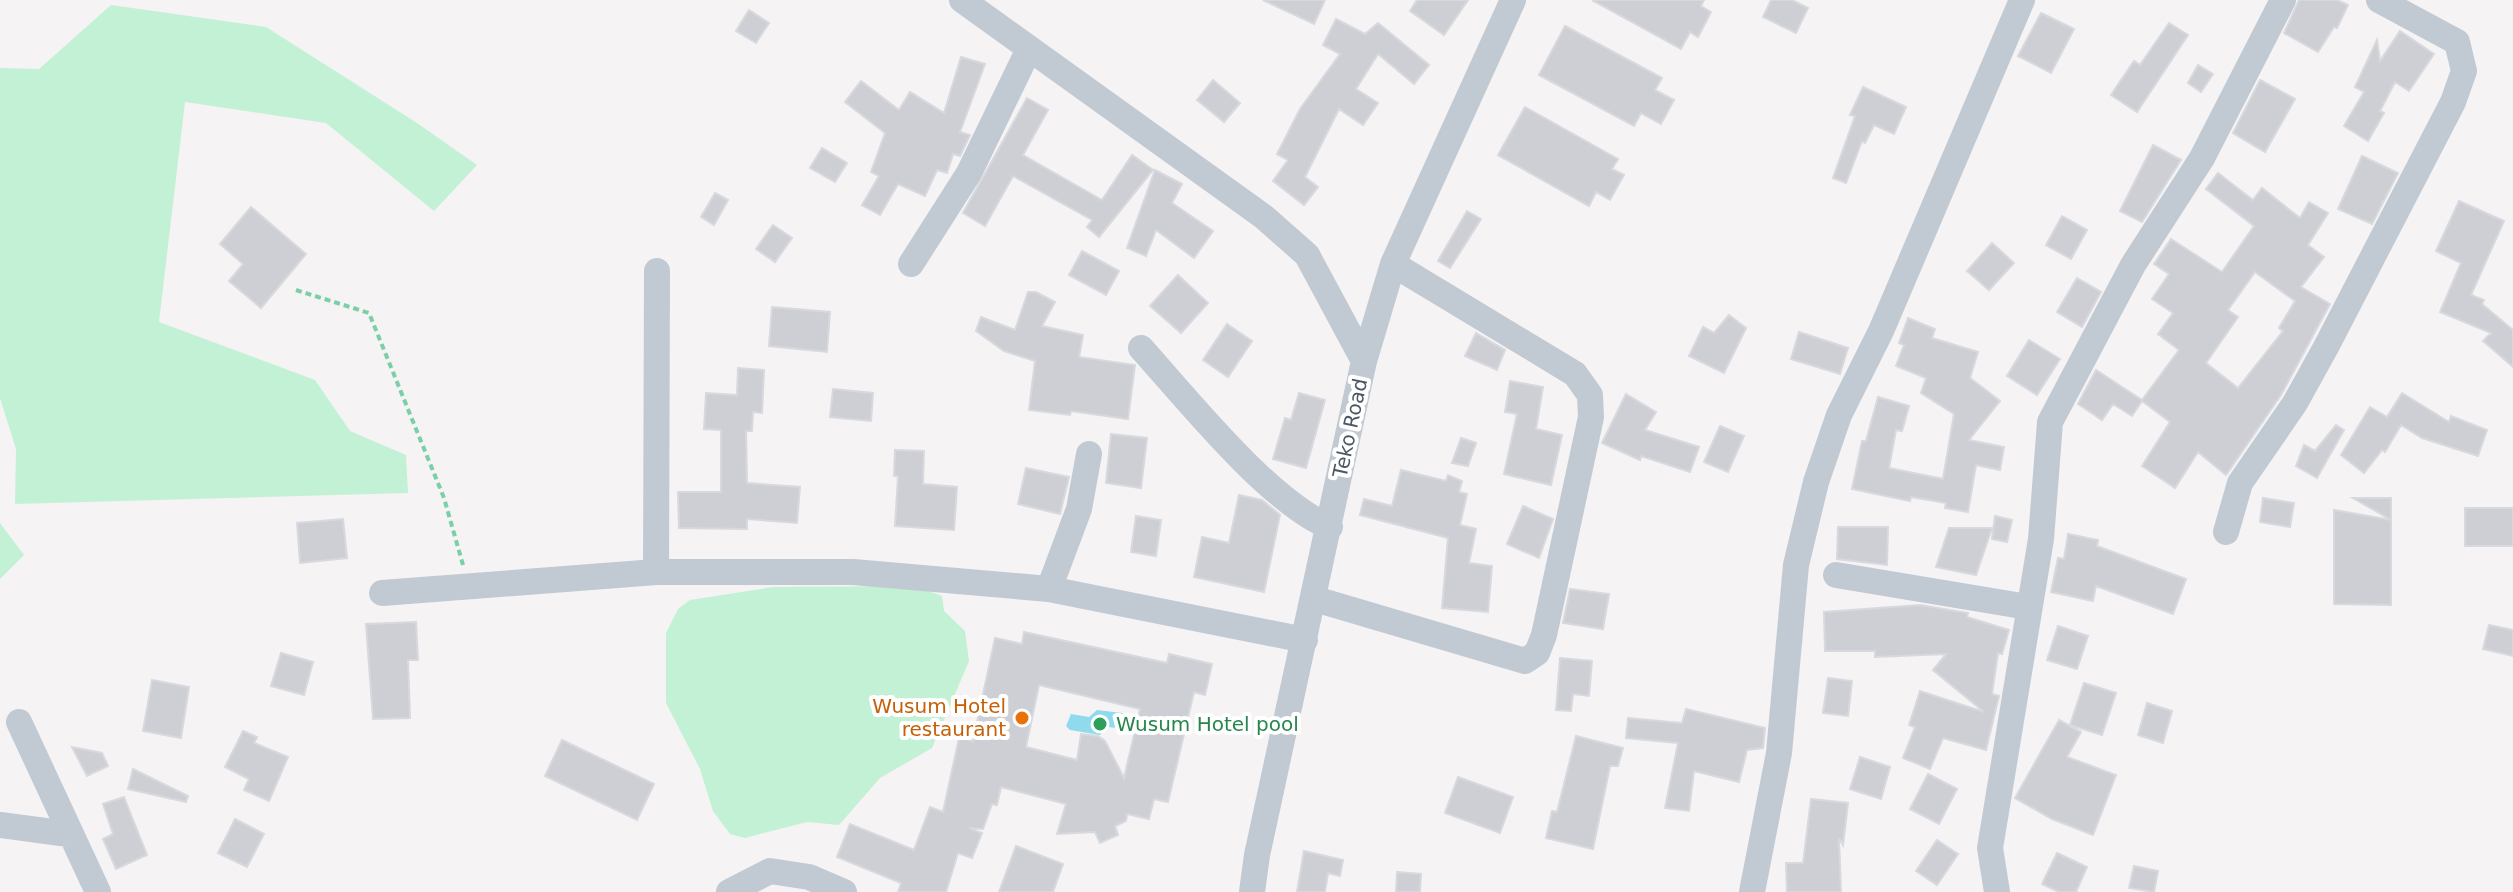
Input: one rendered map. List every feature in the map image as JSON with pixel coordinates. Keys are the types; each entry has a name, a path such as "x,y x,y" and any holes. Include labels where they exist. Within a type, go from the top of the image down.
{"street":[{"name":"Teko Road","path":"962,0 1264,217 1307,255 1364,361 1315,599 1257,855 1252,892"},
{"path":"1364,361 1393,264 1513,0"},
{"path":"1752,892 1779,753 1796,565 1816,482 1839,415 1888,317 2022,0"},
{"path":"1997,892 1990,848 2015,715 2028,607 2041,539 2050,422 2133,265 2202,158 2283,0"},
{"path":"2226,532 2240,483 2295,403 2326,347 2453,102 2464,71 2457,42 2379,0"},
{"path":"911,264 969,173 1029,49"},
{"path":"1315,599 1525,661 1537,653 1544,635 1591,417 1590,395 1575,374 1393,264"},
{"path":"656,572 657,271"},
{"path":"1141,348 1221,437 1305,517 1330,527"},
{"path":"1049,589 1079,509 1089,454"},
{"path":"382,593 656,572 853,572 1049,589 1305,640"},
{"path":"1836,575 2028,607"},
{"path":"19,722 68,834 98,892"},
{"path":"0,825 68,834"},
{"path":"729,892 763,882 809,877 844,892"}],"path":[{"path":"296,290 369,313 444,498 468,585"}],"green space":[{"path":"111,5 266,27 477,165 434,211 326,123 185,102 159,322 315,380 350,431 406,455 408,493 15,504 16,449 0,398 0,68 39,69"},
{"path":"0,523 24,555 0,579"},
{"path":"915,586 942,596 944,611 965,631 969,661 932,748 880,778 839,825 807,822 745,838 730,834 713,811 700,769 666,703 666,633 678,609 690,600 773,587"}],"water":[{"name":"Wusum Hotel pool","path":"1097,710 1130,714 1133,726 1129,729 1107,727 1100,735 1070,730 1066,726 1071,714 1089,717"}],"building":[{"path":"1263,0 1325,0 1314,24"},
{"path":"1417,0 1468,0 1444,35 1410,11"},
{"path":"1592,0 1704,0 1701,6 1711,12 1698,37 1690,32 1681,49"},
{"path":"1771,0 1792,0 1808,8 1796,33 1763,17"},
{"path":"2299,0 2337,0 2348,5 2337,28 2334,27 2318,52 2284,33"},
{"path":"749,10 769,23 756,43 736,31"},
{"path":"2041,13 2074,29 2051,73 2018,56"},
{"path":"1336,19 1365,34 1378,23 1429,65 1414,84 1378,54 1356,89 1378,103 1363,125 1339,109 1305,177 1318,187 1304,205 1273,181 1288,160 1277,154 1300,109 1340,54 1323,45"},
{"path":"2169,23 2188,35 2137,112 2111,95 2134,61 2140,65"},
{"path":"1565,26 1662,78 1655,90 1674,100 1661,124 1641,113 1634,126 1539,75"},
{"path":"2400,31 2434,54 2409,91 2395,82 2380,111 2384,113 2368,141 2344,126 2364,92 2355,87 2377,40 2380,61"},
{"path":"961,57 985,64 960,132 970,135 960,156 953,154 947,173 937,170 925,196 898,184 880,215 862,205 879,176 871,172 885,133 845,102 861,81 899,110 910,92 944,113"},
{"path":"2198,65 2213,74 2201,92 2188,83"},
{"path":"1213,80 1240,103 1224,122 1197,100"},
{"path":"2260,80 2295,99 2265,152 2233,133"},
{"path":"1863,87 1906,107 1894,134 1874,125 1865,143 1862,141 1846,183 1833,178 1855,116 1850,115"},
{"path":"1027,98 1048,110 1023,155 1102,200 1132,155 1153,170 1099,237 1087,227 1092,220 1013,176 985,226 963,213"},
{"path":"1525,107 1618,159 1612,169 1624,175 1610,200 1596,192 1589,206 1498,155"},
{"path":"2153,145 2181,160 2142,222 2120,211"},
{"path":"822,148 847,163 835,182 810,168"},
{"path":"2362,156 2398,173 2372,224 2338,209"},
{"path":"1155,170 1182,184 1172,203 1213,231 1194,258 1156,230 1146,256 1127,248"},
{"path":"2218,173 2253,200 2262,188 2300,218 2309,202 2328,213 2308,245 2324,257 2301,287 2330,304 2281,395 2226,475 2198,452 2175,488 2142,466 2170,422 2142,401 2132,416 2113,404 2102,420 2078,404 2096,370 2142,400 2179,350 2158,334 2173,313 2152,299 2169,274 2154,264 2171,239 2222,272 2254,226 2206,189","holes":["2255,272 2295,301 2279,328 2283,331 2238,388 2206,363 2238,317 2228,310"]},
{"path":"715,193 728,200 714,225 701,217"},
{"path":"2459,201 2504,221 2471,295 2484,300 2482,304 2513,330 2513,367 2483,341 2491,333 2440,312 2461,263 2436,251"},
{"path":"251,207 306,254 261,308 229,281 243,264 220,244"},
{"path":"1467,211 1481,219 1450,268 1438,261"},
{"path":"2062,216 2087,230 2071,259 2046,245"},
{"path":"773,225 792,238 775,262 756,249"},
{"path":"1992,243 2014,263 1989,290 1967,271"},
{"path":"1082,251 1119,271 1106,295 1069,275"},
{"path":"1178,275 1208,303 1181,333 1150,306"},
{"path":"2077,278 2101,292 2082,327 2057,312"},
{"path":"1028,292 1036,292 1055,302 1042,326 1083,335 1079,357 1135,365 1128,419 1071,411 1070,415 1029,410 1035,361 1004,351 976,331 981,317 1015,330"},
{"path":"772,307 830,312 827,352 769,346"},
{"path":"1729,315 1746,328 1724,373 1689,356 1703,327 1714,333"},
{"path":"1908,318 1935,329 1932,338 1978,352 1970,378 2000,401 1969,440 2004,447 2000,470 1976,465 1968,512 1945,508 1946,503 1911,497 1910,501 1852,489 1862,441 1866,441 1878,397 1909,406 1902,431 1896,430 1889,468 1943,479 1954,414 1921,393 1926,378 1896,366 1904,345 1899,343"},
{"path":"1227,324 1252,341 1228,377 1203,360"},
{"path":"1799,332 1848,348 1840,374 1791,359"},
{"path":"1476,333 1505,350 1497,370 1465,356"},
{"path":"2029,340 2060,359 2037,395 2007,376"},
{"path":"738,368 764,370 762,413 753,412 752,431 746,431 747,483 800,487 797,523 747,519 747,529 679,528 678,492 721,492 721,430 704,429 706,393 737,395"},
{"path":"1510,381 1543,387 1536,429 1562,435 1551,485 1504,474 1517,414 1505,412"},
{"path":"833,389 873,393 871,421 830,417"},
{"path":"1299,393 1325,400 1306,468 1273,459 1285,418 1291,420"},
{"path":"2402,393 2449,422 2451,416 2487,430 2478,456 2422,438 2401,425 2385,452 2382,450 2364,473 2341,455 2370,407 2387,417"},
{"path":"1626,394 1656,412 1645,430 1699,447 1690,472 1641,456 1640,460 1602,443"},
{"path":"2336,425 2344,430 2317,478 2296,466 2304,445 2315,451"},
{"path":"1720,426 1744,436 1728,472 1704,462"},
{"path":"1111,434 1147,438 1141,488 1106,483"},
{"path":"1461,438 1476,443 1468,466 1452,463"},
{"path":"895,450 924,451 923,484 957,487 954,530 895,526 898,476 894,476"},
{"path":"1026,468 1069,477 1060,514 1018,504"},
{"path":"1401,470 1446,481 1448,475 1462,481 1459,492 1467,494 1460,525 1476,529 1469,563 1492,566 1488,612 1442,608 1448,538 1360,515 1364,499 1392,506"},
{"path":"1239,495 1262,500 1280,515 1264,592 1194,577 1202,537 1229,543"},
{"path":"2263,498 2294,503 2290,527 2260,522"},
{"path":"2353,498 2391,498 2391,520"},
{"path":"1523,506 1553,519 1539,558 1507,544"},
{"path":"2465,508 2513,508 2513,546 2465,546"},
{"path":"2334,510 2391,520 2391,605 2334,604"},
{"path":"1136,516 1161,520 1156,556 1131,552"},
{"path":"1995,516 2012,520 2007,542 1992,539"},
{"path":"343,519 347,558 300,563 297,523"},
{"path":"1838,527 1888,527 1887,565 1837,559"},
{"path":"1949,528 1992,528 1976,575 1936,567"},
{"path":"2068,534 2098,540 2097,546 2186,579 2173,614 2096,586 2093,601 2051,592 2058,558 2064,559"},
{"path":"1570,589 1609,594 1603,629 1563,623"},
{"path":"1920,605 1968,613 1967,617 2009,630 2002,654 1998,653 1992,694 1999,696 1986,750 1943,738 1930,769 1903,758 1915,727 1909,725 1920,691 1984,712 1933,670 1946,654 1875,657 1875,651 1825,651 1824,612"},
{"path":"416,622 418,660 408,660 410,718 373,719 366,624"},
{"path":"2489,625 2513,630 2513,656 2483,649"},
{"path":"2058,626 2088,636 2077,669 2047,660"},
{"path":"1024,632 1167,663 1169,654 1212,664 1205,695 1194,692 1168,802 1154,799 1149,819 1127,814 1126,821 1115,826 1118,835 1100,843 1095,832 1057,834 1066,804 1001,787 997,805 992,804 983,829 969,828 982,833 972,858 958,853 946,892 898,892 901,883 837,857 850,824 914,850 930,807 943,812 959,738 973,741 995,638 1022,644","holes":["1039,685 1140,709 1124,778 1105,741 1098,736 1081,734 1077,760 1026,747"]},
{"path":"281,653 313,662 304,695 271,686"},
{"path":"1560,658 1592,661 1589,696 1573,694 1571,711 1556,710"},
{"path":"1828,678 1852,681 1848,716 1823,713"},
{"path":"152,680 189,687 181,738 143,731"},
{"path":"2084,683 2116,693 2102,735 2070,725"},
{"path":"2147,703 2172,711 2163,743 2138,735"},
{"path":"1686,709 1765,728 1763,748 1747,750 1739,782 1694,771 1689,811 1665,808 1678,743 1626,738 1628,718 1682,723"},
{"path":"2059,720 2081,732 2067,757 2116,775 2093,835 2052,819 2015,798"},
{"path":"243,731 257,737 254,743 288,757 269,801 244,790 249,779 225,767"},
{"path":"1576,736 1623,748 1618,766 1610,766 1593,849 1546,838 1552,811 1557,812"},
{"path":"562,740 654,784 637,820 545,776"},
{"path":"72,747 102,753 108,766 87,776"},
{"path":"1860,757 1890,767 1881,799 1850,789"},
{"path":"133,769 188,796 186,802 128,789"},
{"path":"1928,774 1957,789 1939,824 1910,809"},
{"path":"1458,777 1513,797 1500,833 1445,813"},
{"path":"124,797 147,855 116,869 103,839 113,834 103,804"},
{"path":"1811,799 1848,803 1843,845 1839,838 1841,892 1787,892 1786,863 1803,863"},
{"path":"235,819 264,834 247,867 218,853"},
{"path":"1937,840 1958,854 1937,885 1916,871"},
{"path":"1016,846 1063,864 1053,892 999,892"},
{"path":"1304,851 1343,860 1340,876 1328,873 1325,892 1297,892"},
{"path":"2057,853 2087,867 2076,892 2059,892 2042,884"},
{"path":"2134,866 2158,871 2154,892 2129,888"},
{"path":"1397,872 1421,874 1420,892 1396,892"}],"place":[{"name":"Wusum Hotel restaurant","path":"1022,718"},
{"name":"Wusum Hotel pool","path":"1100,724"}]}
